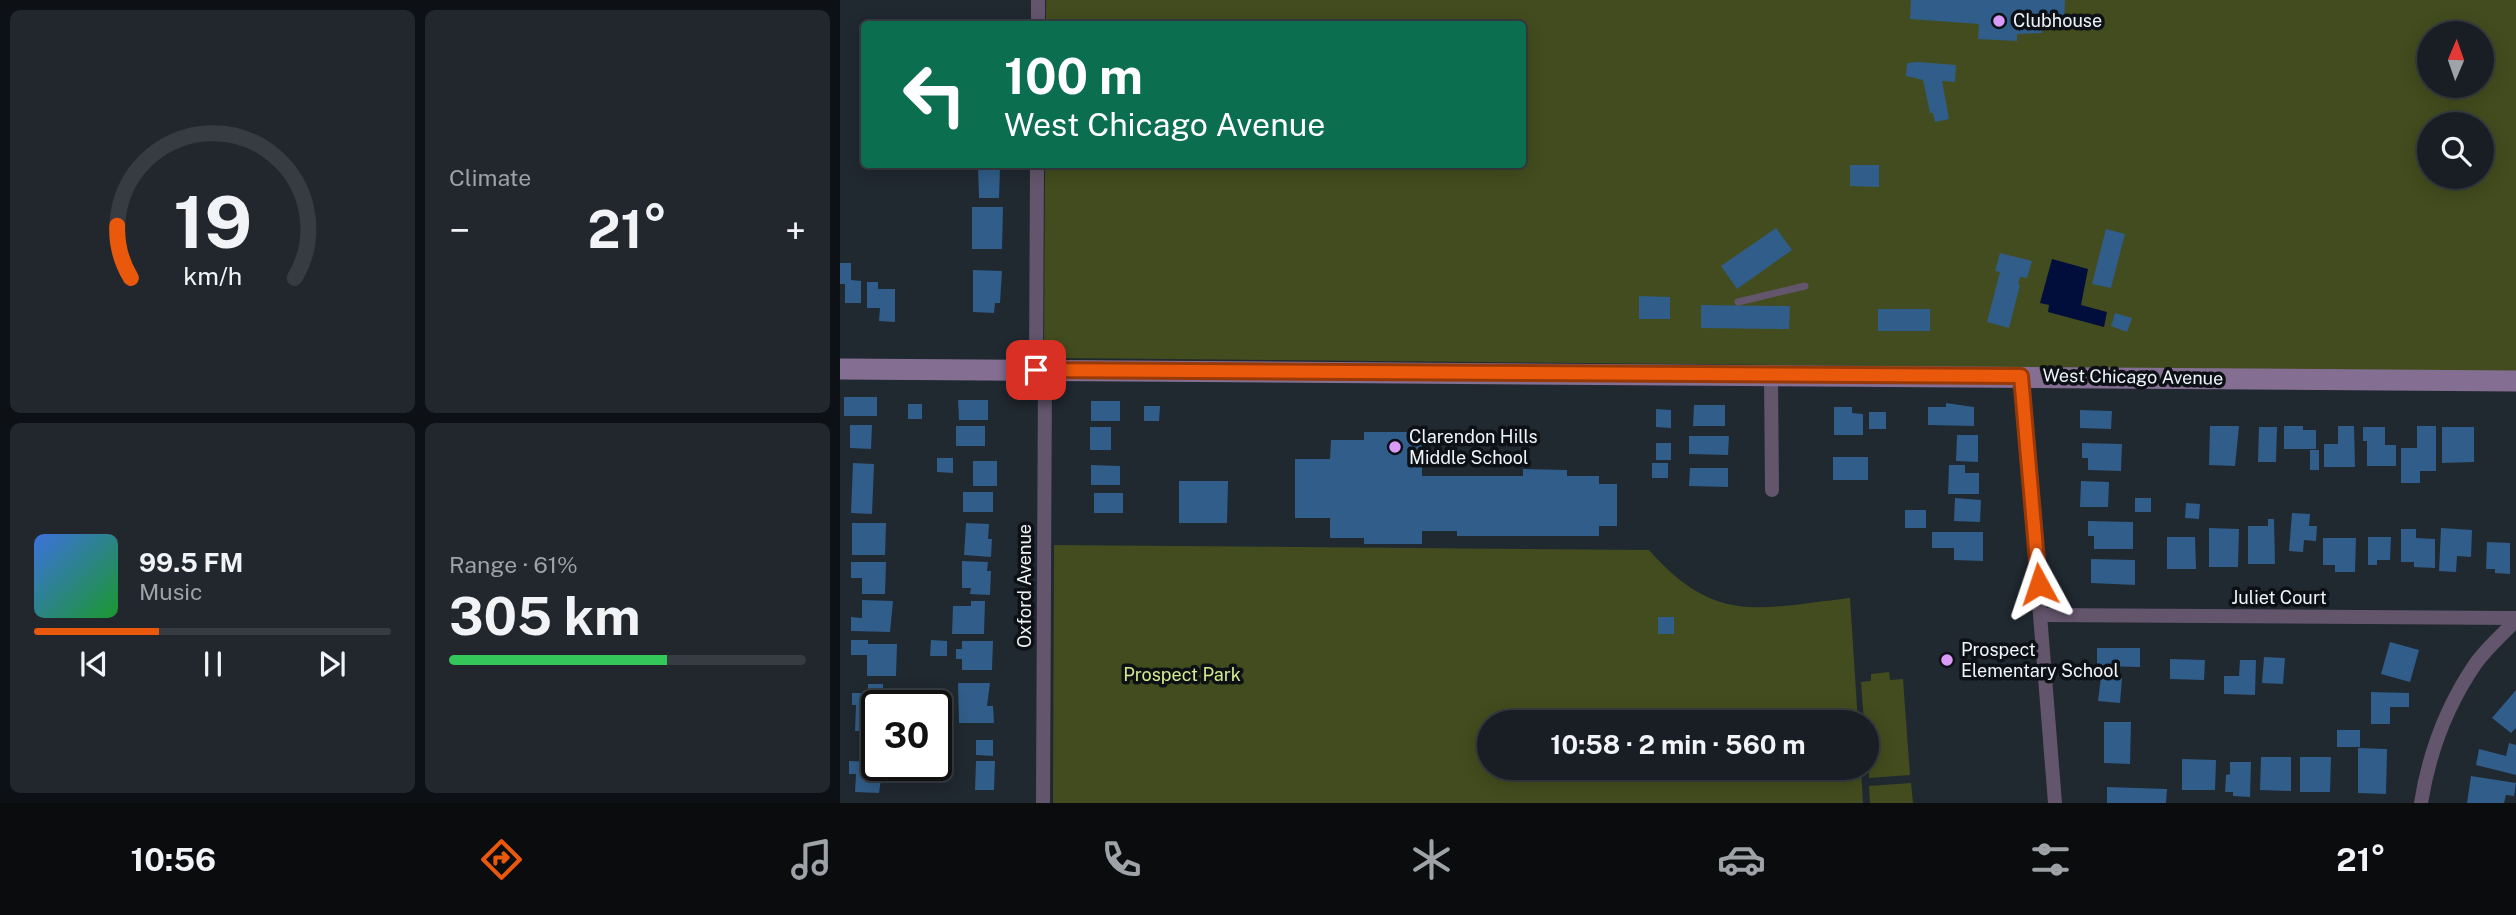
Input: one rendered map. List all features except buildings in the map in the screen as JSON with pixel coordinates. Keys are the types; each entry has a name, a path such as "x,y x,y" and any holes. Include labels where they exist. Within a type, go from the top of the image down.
{"main road":[{"name":"West Chicago Avenue","path":"840,369 2516,381"}],"street":[{"path":"1038,0 1038,21"},
{"name":"Oxford Avenue","path":"1037,168 1043,803"},
{"path":"1771,376 1772,490"},
{"path":"2021,376 2042,615 2054,803"},
{"name":"Juliet Court","path":"2042,615 2516,619"},
{"path":"2421,803 2431,754 2457,694 2477,662 2516,619"}],"lane":[{"path":"1738,302 1805,286"}],"green space":[{"path":"1046,0 2516,0 2516,372 1049,356 1044,349 1045,168 1526,168 1526,21 1046,21"},
{"name":"Prospect Park","path":"1054,545 1649,550 1673,574 1696,591 1718,601 1765,607 1850,598 1857,710 1477,710 1477,780 1862,780 1863,803 1053,803"},
{"path":"1889,672 1890,680 1903,679 1910,775 1879,777 1879,710 1863,710 1861,682 1871,681 1871,674"},
{"path":"1911,783 1913,803 1870,803 1869,786"}],"shaded area":[{"path":"2052,259 2088,269 2081,305 2107,312 2104,327 2048,312 2049,305 2040,303"}],"place":[{"name":"Clubhouse","path":"1999,21"},
{"name":"Clarendon Hills Middle School","path":"1395,447"},
{"name":"Prospect Elementary School","path":"1947,660"}],"route":[{"path":"1036,370 2021,376 2039,584"}]}
